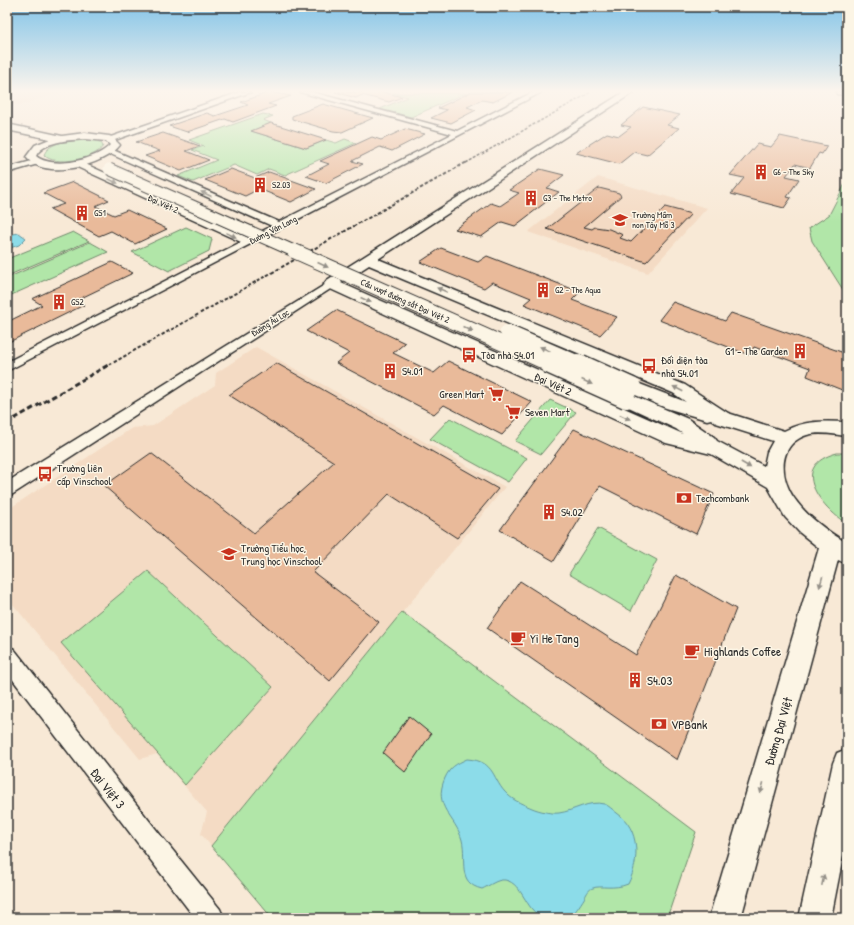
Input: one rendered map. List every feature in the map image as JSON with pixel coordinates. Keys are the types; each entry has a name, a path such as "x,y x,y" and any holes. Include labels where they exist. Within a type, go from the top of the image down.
{"street":[{"path":"43,135 62,139"},
{"path":"35,162 31,157 31,154 42,146 62,139 85,136 110,138 118,135"},
{"name":"Đường Văn Lang","path":"7,367 457,135"},
{"name":"Đường Âu Lạc","path":"7,490 563,135"},
{"path":"7,137 42,146"},
{"path":"7,171 35,162 53,166 78,164 90,161 105,154 115,145 110,138"},
{"path":"105,154 280,226"},
{"name":"Cầu vượt đường sắt Đại Việt 2","path":"105,154 114,167"},
{"name":"Cầu vượt đường sắt Đại Việt 2","path":"90,161 114,167 629,393 682,424 716,448"},
{"name":"Đại Việt 2","path":"78,164 249,242"},
{"path":"369,260 679,389 722,418 785,438"},
{"name":"Đại Việt 2","path":"331,284 672,438 716,448 776,482"},
{"name":"Cầu vượt đường sắt Đại Việt 2","path":"629,393 722,418"},
{"path":"839,549 806,525 787,503 776,482 772,465 776,450 785,438 802,430 825,427 847,429"},
{"name":"Đường Đại Việt","path":"725,918 839,549"},
{"name":"Đại Việt 3","path":"7,656 157,851 211,918"},
{"path":"815,918 847,763"}],"shaded area":[{"name":"Trường Mầm non Tây Mỗ 3","path":"598,177 707,208 648,273 528,232"},
{"name":"Trường Tiểu học, Trung học Vinschool","path":"256,347 505,487 211,846 201,834 207,812 157,754 140,759 7,597 7,510 132,428 153,426 215,385 216,373"}],"green space":[{"path":"203,135 264,135 306,148 326,140 336,143 345,139 356,143 285,175 269,169 257,175 234,165 193,182 178,176 217,160 192,150 204,146 189,140"},
{"path":"91,140 100,142 103,146 99,151 84,158 65,161 49,159 44,155 50,147 66,141"},
{"path":"847,180 847,296 812,241 809,228 829,215"},
{"path":"186,227 212,239 209,251 169,271 132,252"},
{"path":"73,232 89,241 7,276 7,259"},
{"path":"90,242 108,252 7,297 7,278"},
{"path":"550,400 576,412 541,454 515,441"},
{"path":"450,418 527,458 508,482 430,439"},
{"path":"837,453 847,453 847,524 827,507 819,497 814,487 812,476 814,467 822,459"},
{"path":"598,528 657,560 631,611 569,574"},
{"path":"148,571 273,687 185,785 61,643"},
{"path":"402,612 696,832 667,918 272,918 211,846"}],"water":[{"path":"19,233 26,238 19,245 7,249 7,235"},
{"path":"467,759 484,763 489,767 510,797 535,809 549,813 559,813 593,803 606,805 610,808 625,820 634,836 636,846 635,865 628,884 618,887 596,887 588,891 574,913 561,919 547,918 534,912 517,887 511,882 502,880 482,889 474,886 469,882 464,870 462,840 459,832 446,811 441,797 445,778 451,768"}],"building":[{"path":"156,135 169,135 200,146 186,151 209,160 181,171 145,156 160,151 136,142"},
{"path":"264,135 310,135 326,140 306,148"},
{"path":"392,135 423,135 392,151 380,147 352,161 363,164 326,183 306,176 329,164 320,161 372,137 381,140"},
{"path":"604,135 671,135 647,155 634,152 619,164 576,153"},
{"name":"G6 - The Sky","path":"780,136 827,146 822,154 819,153 810,168 795,164 786,176 799,179 787,197 791,198 784,208 731,194 744,178 730,175 757,144 771,147"},
{"name":"S2.03","path":"231,169 255,178 269,172 316,189 291,202 259,189 245,196 205,180"},
{"name":"G3 - The Metro","path":"540,169 564,175 547,188 559,192 515,226 502,222 481,237 455,229 491,203 500,206 519,193 509,190"},
{"name":"GS1","path":"73,182 109,200 95,206 114,215 127,210 167,229 135,244 111,231 99,236 50,209 64,204 43,193"},
{"path":"599,188 619,193 621,196 584,227 592,229 595,227 609,229 623,235 620,238 631,242 665,207 691,214 646,262 547,229"},
{"name":"G2 - The Aqua","path":"441,248 478,262 487,256 580,292 572,300 617,317 600,335 524,304 531,298 492,282 484,288 420,262"},
{"name":"GS2","path":"112,262 133,273 77,300 84,305 7,343 7,322 42,305 32,299"},
{"name":"G1 - The Garden","path":"673,302 725,321 731,313 847,354 847,392 807,376 810,368 754,347 749,355 659,320"},
{"name":"S4.01","path":"336,310 405,343 393,353 434,373 448,361 532,402 502,435 444,405 434,414 336,363 349,353 306,331"},
{"path":"276,363 498,489 457,538 389,494 313,572 379,622 330,681 104,486 151,453 254,533 334,462 229,395"},
{"name":"S4.02","path":"574,429 714,494 696,534 600,486 554,561 500,530"},
{"name":"S4.03","path":"676,575 736,609 677,760 487,628 520,581 636,655"},
{"path":"409,716 431,734 405,772 383,753"}],"railway":[{"path":"466,163 515,135"},
{"path":"109,365 467,162"},
{"path":"7,423 110,364"}],"place":[{"name":"G6 - The Sky","path":"761,172"},
{"name":"S2.03","path":"260,185"},
{"name":"G3 - The Metro","path":"531,198"},
{"name":"GS1","path":"82,213"},
{"name":"Trường Mầm non Tây Mỗ 3","path":"620,220"},
{"name":"G2 - The Aqua","path":"543,290"},
{"name":"GS2","path":"59,302"},
{"name":"G1 - The Garden","path":"800,351"},
{"name":"Tòa nhà S4.01","path":"469,355"},
{"name":"Đối diện tòa nhà S4.01","path":"649,366"},
{"name":"S4.01","path":"390,371"},
{"name":"Green Mart","path":"496,394"},
{"name":"Seven Mart","path":"513,412"},
{"name":"Trường liên cấp Vinschool","path":"45,474"},
{"name":"Techcombank","path":"684,498"},
{"name":"S4.02","path":"549,512"},
{"name":"Trường Tiểu học, Trung học Vinschool","path":"229,554"},
{"name":"Yi He Tang","path":"518,638"},
{"name":"Highlands Coffee","path":"692,651"},
{"name":"S4.03","path":"635,680"},
{"name":"VPBank","path":"659,724"}]}
